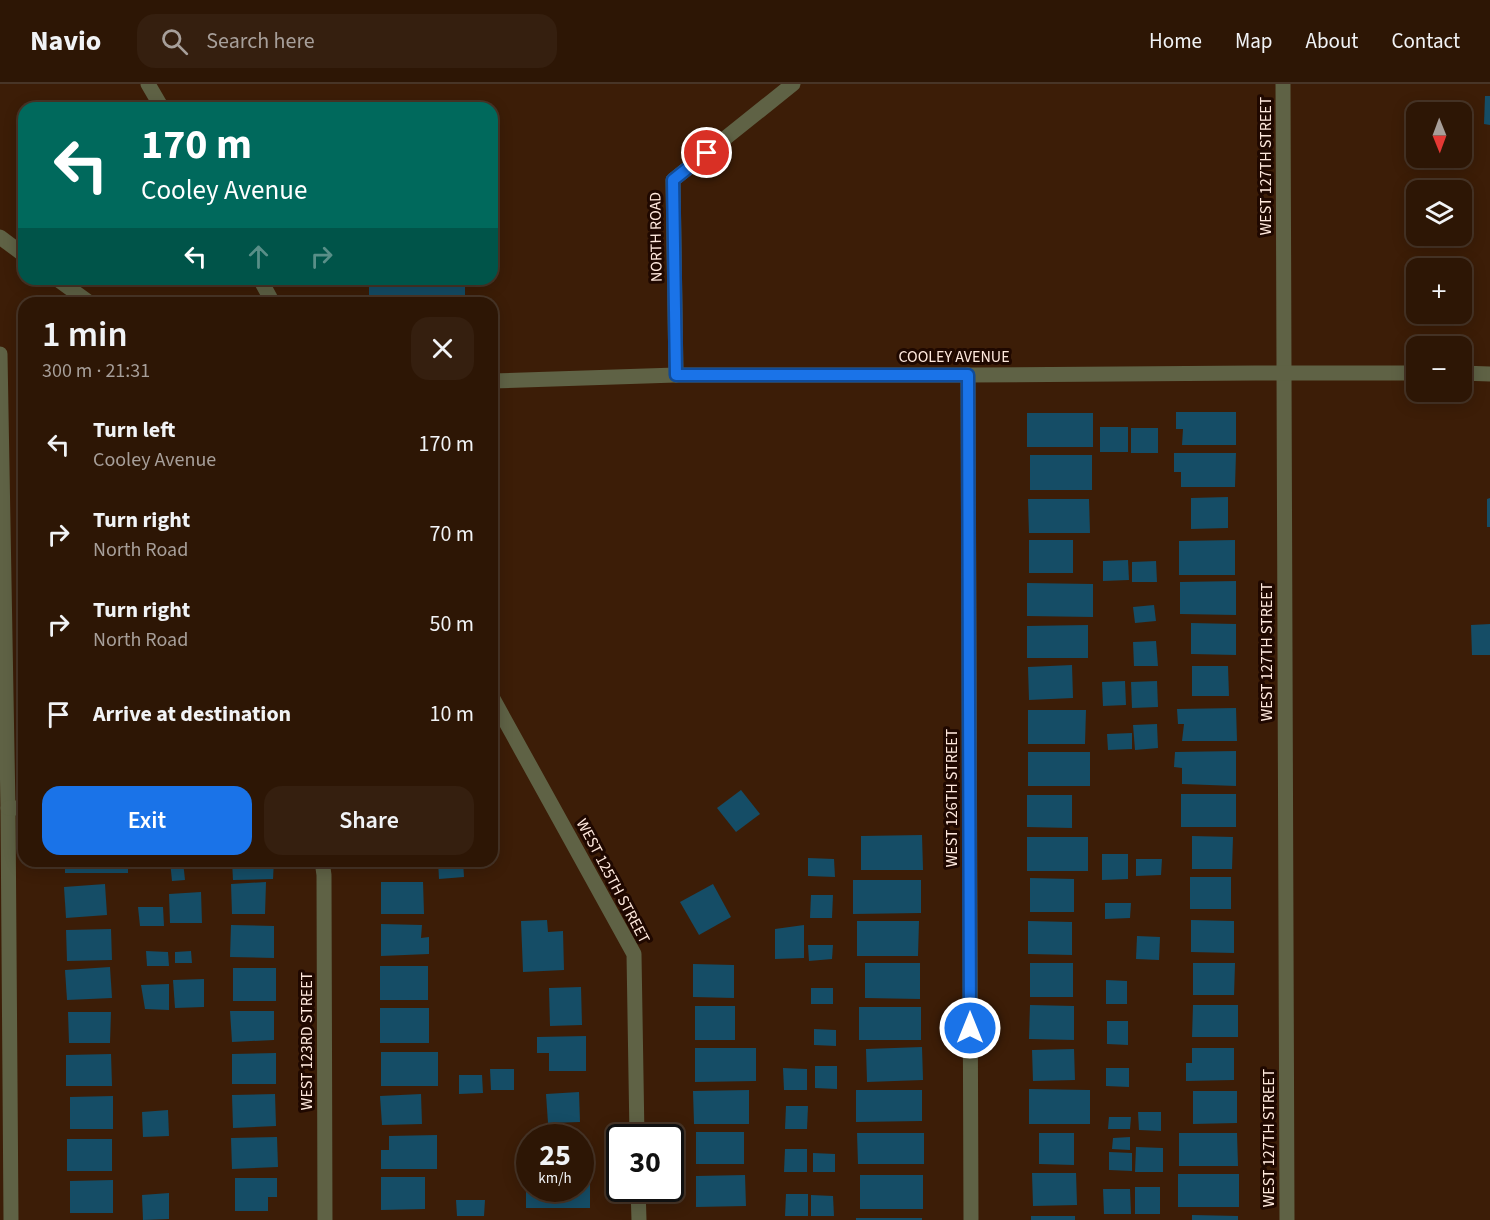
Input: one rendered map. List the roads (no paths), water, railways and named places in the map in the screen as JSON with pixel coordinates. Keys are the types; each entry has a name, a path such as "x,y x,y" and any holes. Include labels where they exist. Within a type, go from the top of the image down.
{"street":[{"path":"148,84 158,102"},
{"name":"NORTH ROAD","path":"676,375 673,180 793,84"},
{"name":"WEST 127TH STREET","path":"1283,84 1287,1220"},
{"path":"0,237 18,250"},
{"path":"65,285 82,297"},
{"path":"0,354 8,808 11,1220"},
{"name":"COOLEY AVENUE","path":"498,381 676,375 1406,373"},
{"path":"1472,374 1490,374"},
{"name":"WEST 126TH STREET","path":"968,375 971,1220"},
{"name":"WEST 125TH STREET","path":"498,708 634,954 637,1124"},
{"path":"8,808 18,808"},
{"name":"WEST 123RD STREET","path":"323,867 326,1220"},
{"path":"638,1202 639,1220"}]}
